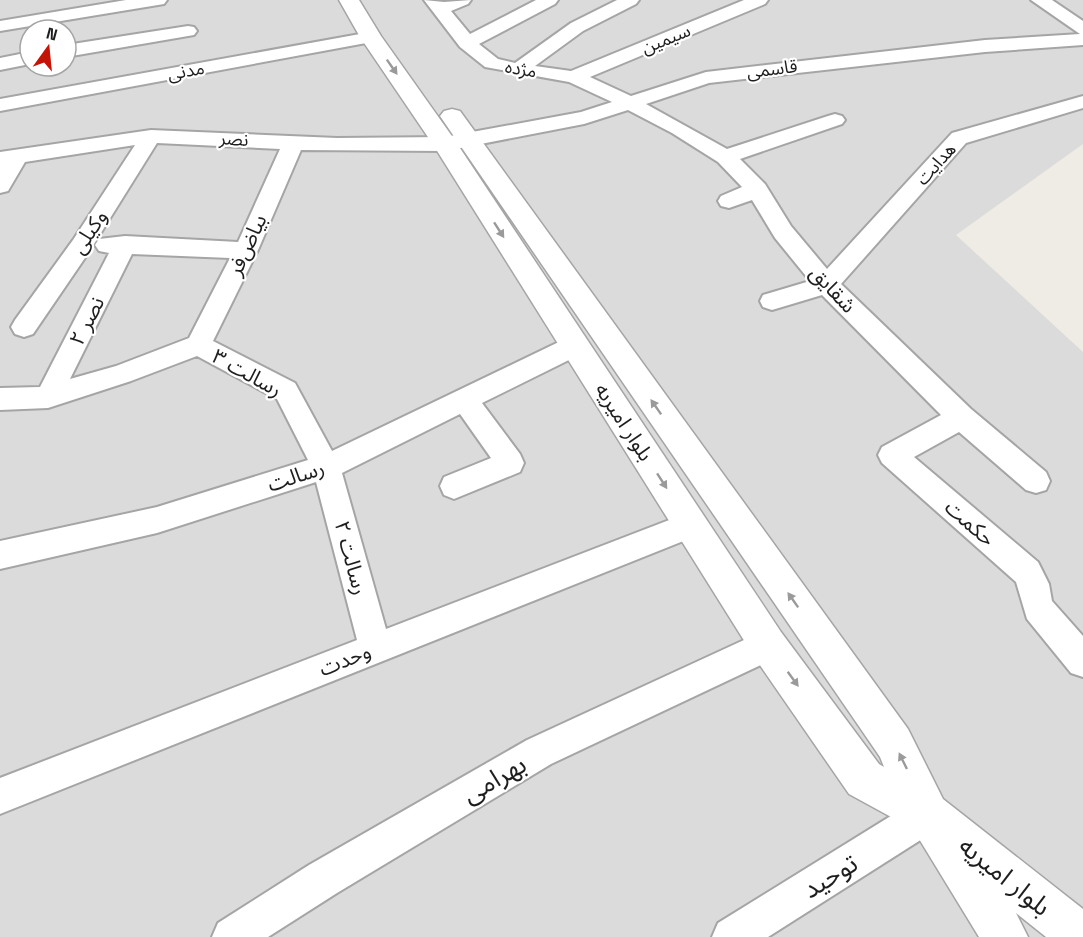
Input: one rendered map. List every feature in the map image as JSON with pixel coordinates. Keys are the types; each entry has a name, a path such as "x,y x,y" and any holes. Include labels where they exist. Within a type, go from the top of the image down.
{"street":[{"path":"0,26 64,7 158,0"},
{"name":"بلوار امیریه","path":"349,0 371,37 457,141 894,743 928,814"},
{"name":"بلوار امیریه","path":"372,0 457,141 574,346 768,645 864,779 928,814 1082,937"},
{"path":"437,5 462,0"},
{"path":"467,43 549,0"},
{"path":"518,69 577,27 630,0"},
{"name":"سیمین","path":"573,77 759,0"},
{"path":"1040,0 1083,29"},
{"name":"مژده","path":"437,5 467,43 492,63 573,77 611,93 630,104"},
{"path":"78,49 189,31"},
{"path":"266,36 270,56"},
{"name":"مدنی","path":"0,105 371,37"},
{"name":"قاسمی","path":"457,141 584,118 706,78 985,46 1083,39"},
{"path":"0,64 18,60"},
{"name":"هدایت","path":"827,285 959,138 1083,102"},
{"name":"شقایق","path":"630,104 679,129 725,157 758,189 783,231 827,285 961,417 1036,481"},
{"path":"725,157 836,120"},
{"name":"نصر","path":"9,158 151,136 222,138 293,144 457,141"},
{"name":"وکیلی","path":"24,327 81,246 151,136"},
{"name":"بیاض‌فر","path":"198,345 246,250 293,144"},
{"path":"0,186 9,158"},
{"path":"729,201 758,189"},
{"path":"81,246 125,244 246,250"},
{"name":"نصر ۲","path":"48,397 125,244"},
{"path":"772,301 827,285"},
{"path":"0,399 48,397 131,371 198,345"},
{"name":"رسالت ۳","path":"198,345 286,391 326,468"},
{"name":"رسالت","path":"0,555 157,520 326,468 574,346"},
{"path":"454,486 510,463 465,400"},
{"name":"حکمت","path":"961,417 892,455 1027,572 1033,584 1038,608 1083,661"},
{"name":"رسالت ۲","path":"326,468 375,648"},
{"name":"وحدت","path":"0,796 690,525"},
{"name":"بهرامی","path":"232,937 324,879 539,752 768,645"},
{"path":"928,814 1005,937"},
{"name":"توحید","path":"732,937 928,814"}],"shaded area":[{"path":"0,0 1083,0 1083,144 956,235 1083,352 1083,937 0,937"}]}
